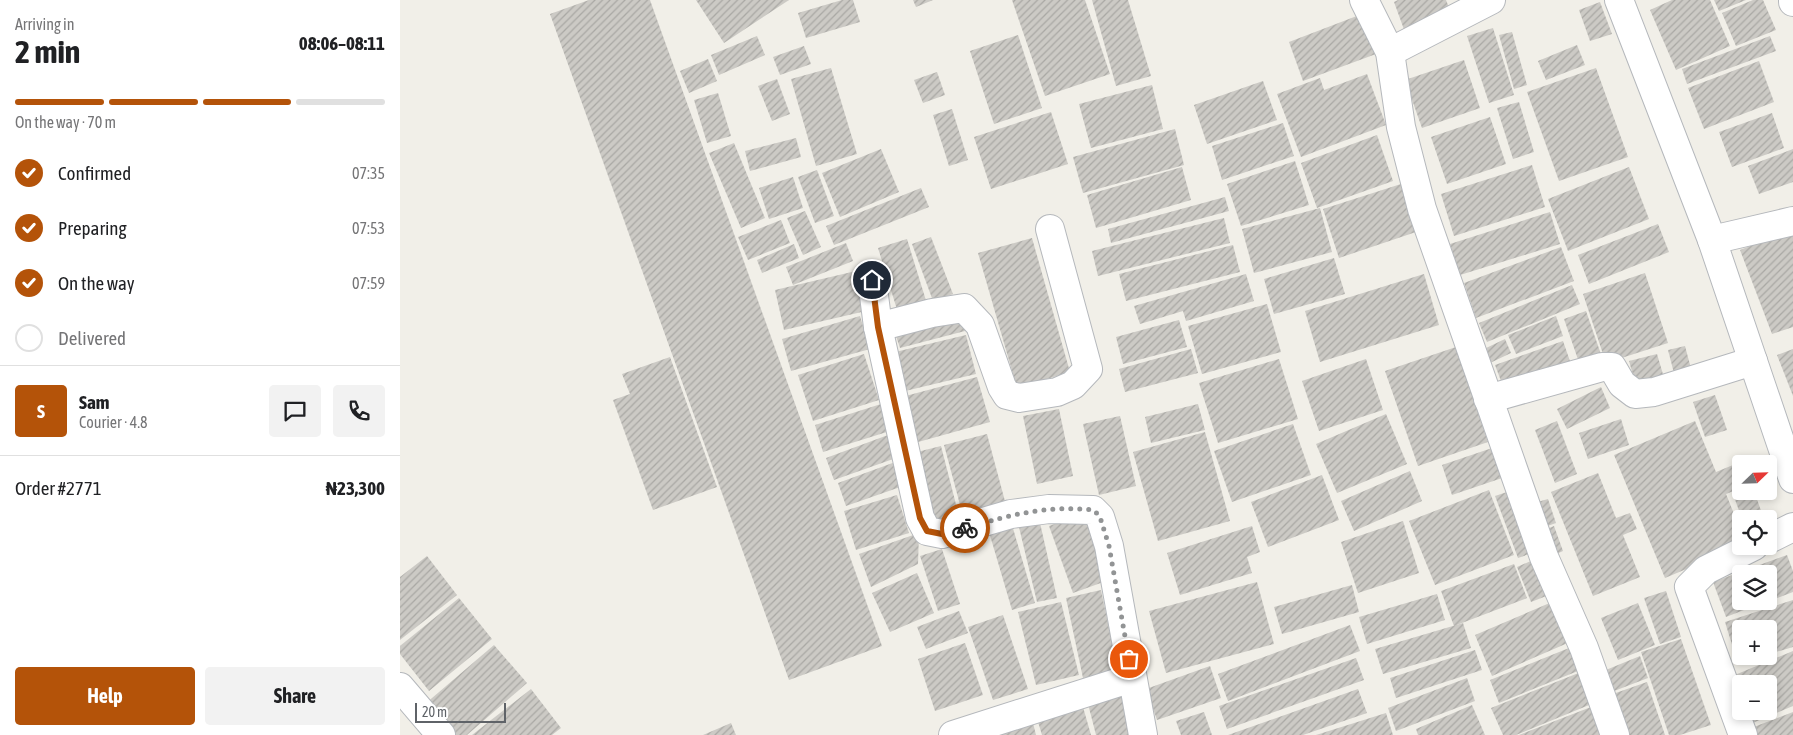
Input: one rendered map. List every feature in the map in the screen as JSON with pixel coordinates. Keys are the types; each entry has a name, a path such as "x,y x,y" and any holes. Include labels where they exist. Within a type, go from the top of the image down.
{"street":[{"path":"1364,0 1390,52 1401,128 1422,209 1544,557 1584,648 1614,735"},
{"path":"1390,52 1491,0"},
{"path":"1619,0 1712,240 1753,361 1787,439 1793,479"},
{"path":"1712,240 1793,221"},
{"path":"878,327 932,313 964,308 980,325 1002,387 1007,395 1019,398 1057,392 1073,385 1088,369 1050,229"},
{"path":"872,280 878,327 920,518 927,531 942,534 1011,514 1049,509 1094,510 1100,517 1109,546 1144,735"},
{"path":"1488,398 1602,367 1612,367 1622,384 1635,394 1654,392 1753,361"},
{"path":"1777,535 1793,527"},
{"path":"1736,555 1706,570 1690,586 1743,735"},
{"path":"953,735 1132,678"},
{"path":"400,687 441,735"}],"building":[{"path":"589,0 650,0 882,646 789,680 550,14"},
{"path":"696,0 789,0 724,43"},
{"path":"842,0 853,0 860,22 806,38 798,13"},
{"path":"913,0 933,0 916,7"},
{"path":"1012,0 1085,0 1110,74 1045,96"},
{"path":"1092,0 1128,0 1151,76 1116,86"},
{"path":"1398,0 1446,0 1453,18 1406,35 1394,2"},
{"path":"1672,0 1710,0 1730,46 1676,70 1650,10"},
{"path":"1714,0 1746,0 1719,11"},
{"path":"1753,0 1763,0 1776,30 1736,46 1722,13"},
{"path":"1600,2 1612,34 1590,41 1579,10"},
{"path":"1362,14 1376,54 1303,81 1289,42"},
{"path":"1493,28 1514,95 1489,103 1467,36"},
{"path":"1512,32 1527,85 1514,89 1499,35"},
{"path":"1018,35 1042,108 994,124 970,51"},
{"path":"757,36 765,55 719,75 711,55"},
{"path":"1770,36 1776,51 1687,84 1682,69"},
{"path":"1577,45 1585,65 1546,80 1538,61"},
{"path":"804,46 811,64 780,75 773,57"},
{"path":"708,59 717,81 689,93 680,71"},
{"path":"1464,60 1480,108 1422,128 1405,80"},
{"path":"1759,61 1774,102 1704,129 1688,88"},
{"path":"831,68 857,154 816,166 791,79"},
{"path":"1596,68 1628,157 1559,181 1527,92"},
{"path":"937,72 945,95 923,103 914,80"},
{"path":"1367,74 1386,125 1301,157 1277,94 1320,78 1324,90"},
{"path":"777,79 790,114 772,121 758,86"},
{"path":"1263,81 1277,120 1207,144 1194,105"},
{"path":"1152,85 1163,129 1091,148 1079,104"},
{"path":"718,93 731,136 707,143 694,100"},
{"path":"1519,102 1534,152 1513,159 1497,108"},
{"path":"952,109 968,160 949,166 933,115"},
{"path":"1051,112 1068,164 991,189 974,137"},
{"path":"1772,113 1784,148 1732,167 1719,132"},
{"path":"1490,117 1506,164 1447,184 1431,137"},
{"path":"1283,123 1294,156 1222,180 1212,146"},
{"path":"1175,129 1184,165 1083,193 1073,157"},
{"path":"1377,135 1393,181 1317,208 1301,163"},
{"path":"796,138 801,157 750,171 745,151"},
{"path":"734,143 765,218 741,228 709,153"},
{"path":"881,149 899,192 840,217 822,173"},
{"path":"1793,149 1793,182 1759,194 1748,166"},
{"path":"1295,161 1309,205 1241,226 1227,184"},
{"path":"1532,165 1545,207 1454,236 1441,194"},
{"path":"1182,167 1191,200 1096,228 1087,195"},
{"path":"1629,167 1649,219 1568,251 1548,199"},
{"path":"817,170 834,216 815,223 798,177"},
{"path":"793,177 803,208 769,219 759,188"},
{"path":"1401,184 1416,232 1339,258 1323,209"},
{"path":"921,188 929,207 834,245 826,226"},
{"path":"1225,197 1229,211 1111,243 1108,229"},
{"path":"1320,208 1332,252 1254,273 1242,229"},
{"path":"805,211 821,247 803,255 787,218"},
{"path":"1550,212 1560,244 1460,275 1450,244"},
{"path":"1224,218 1230,243 1098,276 1092,251"},
{"path":"781,220 790,243 748,260 738,237"},
{"path":"1658,224 1669,252 1589,284 1578,255"},
{"path":"1793,229 1793,327 1772,334 1740,250"},
{"path":"931,237 953,294 933,301 912,244"},
{"path":"1032,238 1070,372 1017,388 978,253"},
{"path":"907,239 928,307 899,316 878,248"},
{"path":"846,243 853,261 793,285 786,267"},
{"path":"794,244 799,258 762,273 757,260"},
{"path":"1233,245 1240,272 1126,301 1119,274"},
{"path":"1561,247 1574,281 1476,318 1464,283"},
{"path":"1334,258 1345,294 1274,314 1264,279"},
{"path":"856,271 866,311 784,330 775,290"},
{"path":"1645,273 1668,343 1606,363 1583,294"},
{"path":"1246,274 1254,301 1186,321 1183,311 1140,324 1134,306"},
{"path":"1424,274 1439,325 1320,362 1305,311"},
{"path":"1572,285 1580,304 1487,342 1479,323"},
{"path":"1267,304 1281,352 1202,374 1188,326"},
{"path":"1586,311 1604,363 1582,371 1564,319"},
{"path":"960,312 965,331 900,348 894,330"},
{"path":"860,316 870,349 791,371 782,339"},
{"path":"1556,316 1563,336 1516,354 1508,335"},
{"path":"1179,320 1187,347 1123,364 1116,337"},
{"path":"966,335 976,374 901,392 891,353"},
{"path":"1505,339 1511,353 1490,363 1484,349"},
{"path":"1563,341 1571,364 1504,389 1495,365"},
{"path":"1685,346 1693,376 1676,381 1668,350"},
{"path":"1456,347 1488,442 1418,466 1385,371"},
{"path":"1191,349 1198,373 1125,392 1119,369"},
{"path":"1793,349 1793,396 1777,355"},
{"path":"864,354 879,400 813,421 798,375"},
{"path":"1657,354 1665,381 1637,389 1629,361"},
{"path":"670,357 717,487 653,510 613,400 630,394 622,374"},
{"path":"1279,359 1298,419 1218,443 1199,383"},
{"path":"1366,359 1383,410 1319,431 1302,381"},
{"path":"977,377 990,422 911,444 898,398"},
{"path":"1601,387 1610,408 1567,429 1557,409"},
{"path":"1715,395 1727,430 1705,437 1693,402"},
{"path":"881,404 890,431 823,452 815,425"},
{"path":"1198,404 1205,430 1151,443 1145,417"},
{"path":"1059,409 1073,476 1037,484 1023,416"},
{"path":"1386,414 1407,464 1337,493 1316,444"},
{"path":"1120,416 1136,486 1099,495 1083,424"},
{"path":"1621,419 1629,445 1588,459 1579,433"},
{"path":"1557,421 1577,474 1555,483 1535,430"},
{"path":"1695,421 1716,472 1732,465 1732,492 1726,494 1732,510 1732,550 1665,578 1614,455"},
{"path":"1293,424 1311,475 1232,502 1214,451"},
{"path":"1205,432 1230,521 1158,541 1133,452"},
{"path":"987,434 1006,505 963,516 944,445"},
{"path":"888,435 896,458 834,480 826,458"},
{"path":"941,446 959,516 927,524 909,454"},
{"path":"1498,446 1508,476 1452,495 1442,465"},
{"path":"898,461 906,485 846,506 838,483"},
{"path":"1410,471 1422,501 1354,531 1341,501"},
{"path":"1598,473 1616,518 1630,513 1637,529 1623,535 1640,577 1593,596 1551,492"},
{"path":"1322,475 1339,520 1268,547 1251,502"},
{"path":"1516,489 1532,553 1518,558 1495,496"},
{"path":"1489,490 1514,555 1435,585 1409,521"},
{"path":"897,495 909,533 856,550 844,511"},
{"path":"1548,499 1556,523 1542,528 1534,503"},
{"path":"1735,500 1757,500 1761,510 1739,510"},
{"path":"1085,513 1109,580 1073,593 1049,526"},
{"path":"1038,514 1057,598 1037,602 1017,519"},
{"path":"1403,521 1419,573 1358,593 1341,542"},
{"path":"1012,525 1035,603 1012,610 989,532"},
{"path":"1252,526 1260,552 1247,557 1252,573 1180,595 1167,553"},
{"path":"1554,526 1563,551 1552,556 1542,531"},
{"path":"919,533 918,564 871,587 859,554"},
{"path":"942,549 960,604 938,611 920,556"},
{"path":"1787,555 1793,571 1793,592 1777,598 1777,565 1760,565"},
{"path":"427,556 457,595 400,640 400,577"},
{"path":"1540,557 1554,593 1531,602 1517,567"},
{"path":"1514,564 1527,598 1454,626 1441,591"},
{"path":"917,573 934,613 890,632 872,593"},
{"path":"1732,575 1732,610 1744,610 1726,617 1713,582"},
{"path":"1257,582 1274,644 1166,673 1149,611"},
{"path":"1352,585 1359,612 1282,634 1274,607"},
{"path":"1101,590 1118,671 1083,678 1066,598"},
{"path":"1666,591 1681,637 1660,644 1644,598"},
{"path":"1437,594 1445,620 1367,644 1359,617"},
{"path":"459,598 492,639 429,691 400,654 400,646"},
{"path":"1793,600 1793,647 1777,652 1777,620 1732,620 1732,645 1725,622 1762,610 1777,610 1777,605"},
{"path":"1061,602 1079,675 1036,685 1018,612"},
{"path":"1552,602 1570,642 1492,676 1475,635"},
{"path":"1638,603 1655,645 1618,660 1601,618"},
{"path":"959,611 968,633 926,649 917,627"},
{"path":"1003,615 1028,689 993,700 968,627"},
{"path":"1463,623 1471,648 1383,674 1375,649"},
{"path":"1350,625 1360,651 1228,701 1218,674"},
{"path":"1681,639 1711,725 1680,735 1669,735 1641,652"},
{"path":"965,643 983,695 935,711 918,659"},
{"path":"494,645 527,683 467,735 452,735 425,704"},
{"path":"1569,648 1578,671 1499,703 1490,680"},
{"path":"1475,650 1482,670 1396,698 1390,678"},
{"path":"1793,651 1793,706 1777,713 1777,675 1735,675 1759,665 1777,665 1777,658"},
{"path":"1640,656 1648,678 1609,693 1601,672"},
{"path":"1356,658 1364,680 1227,729 1219,706"},
{"path":"1210,666 1221,698 1157,720 1146,689"},
{"path":"1581,672 1594,703 1516,735 1503,735 1491,708"},
{"path":"1467,678 1475,701 1396,731 1388,708"},
{"path":"1647,682 1665,735 1624,735 1610,695"},
{"path":"531,689 561,728 552,735 472,735"},
{"path":"1358,689 1367,713 1303,735 1228,735"},
{"path":"1122,690 1134,735 1096,735 1087,700"},
{"path":"1081,700 1091,735 1042,735 1035,712"},
{"path":"1472,705 1485,735 1418,735 1416,729"},
{"path":"1591,707 1601,735 1519,735"},
{"path":"1204,712 1212,735 1181,735 1176,721"},
{"path":"1793,712 1793,735 1748,735 1746,730 1772,720 1777,720 1777,718"},
{"path":"1386,713 1393,735 1316,735"},
{"path":"1032,719 1036,735 989,735"},
{"path":"1748,720 1760,720 1750,724"},
{"path":"731,723 736,735 703,735"}],"way so far":[{"path":"965,528 1011,514 1049,509 1094,510 1100,517 1109,546 1129,659"}],"route":[{"path":"872,280 878,327 920,518 927,531 942,534 965,528"}]}
